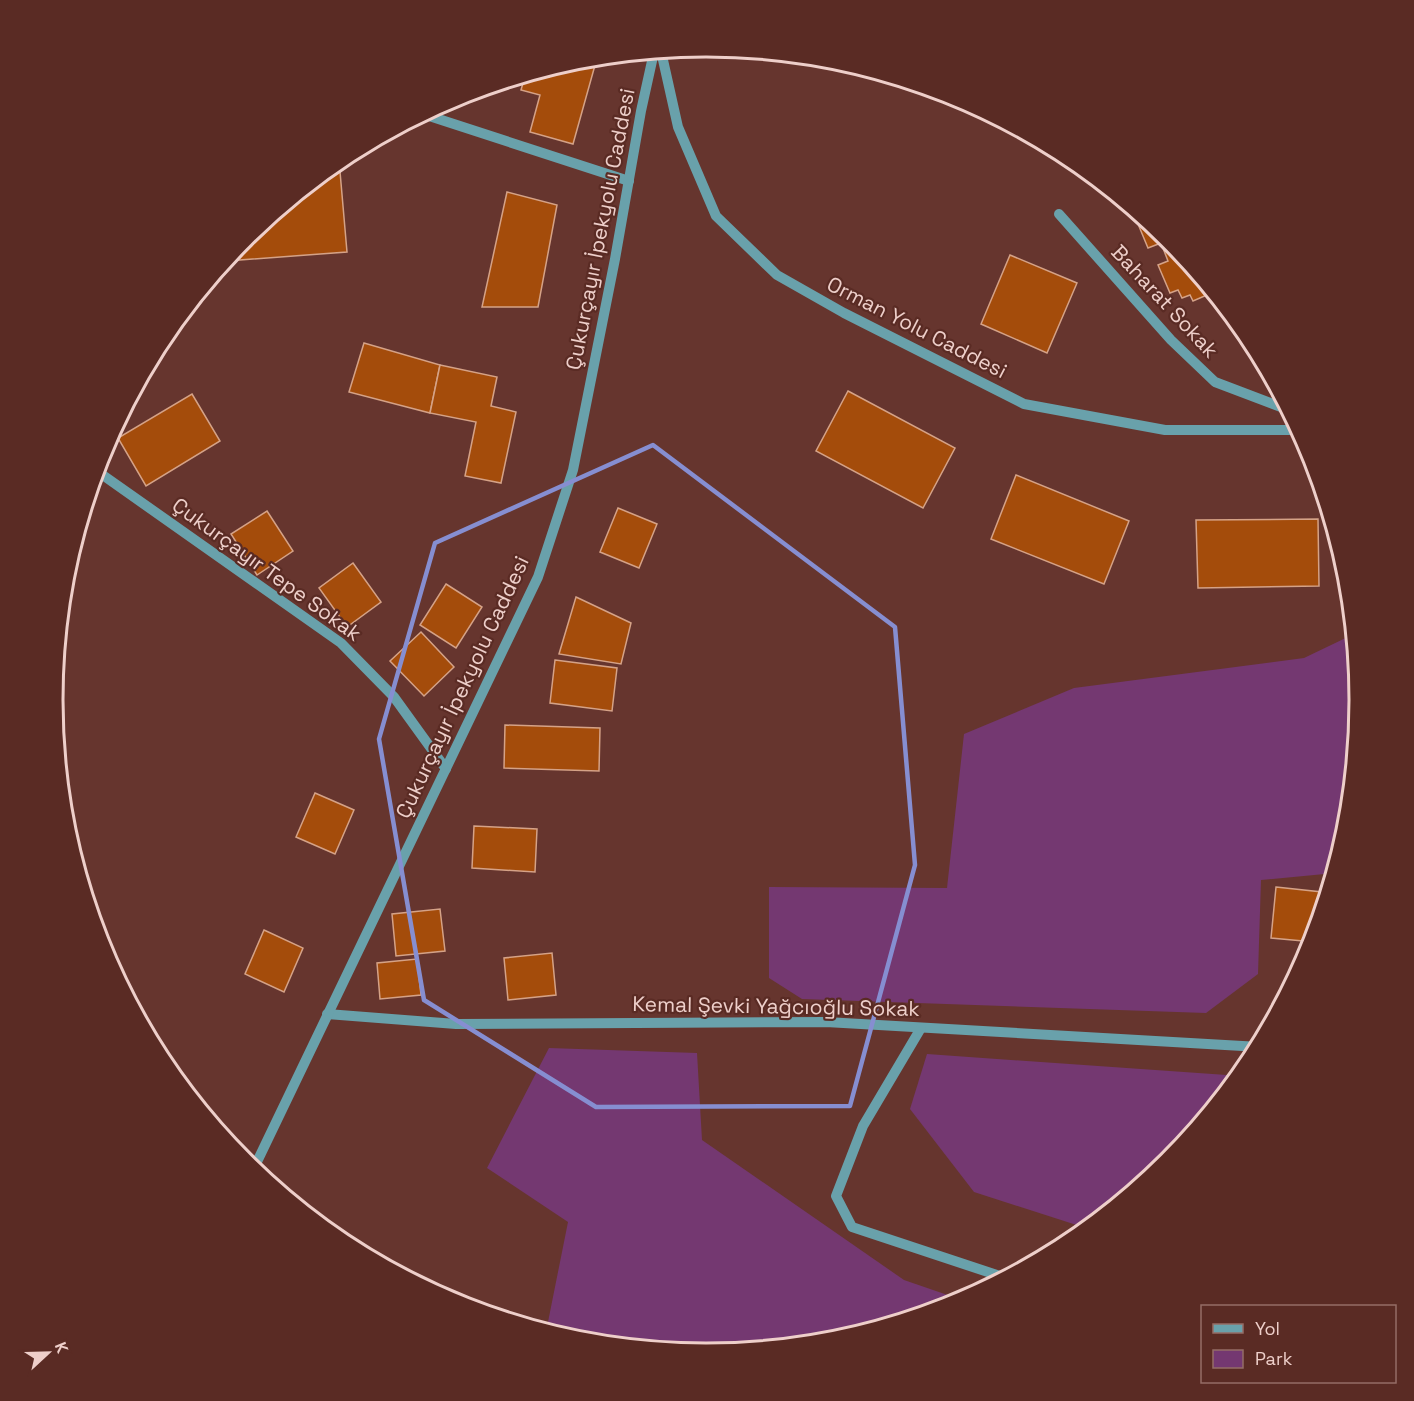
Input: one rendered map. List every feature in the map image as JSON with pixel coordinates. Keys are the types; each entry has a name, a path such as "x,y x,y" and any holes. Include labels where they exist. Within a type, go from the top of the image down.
{"street":[{"name":"Orman Yolu Caddesi","path":"662,58 678,127 716,216 777,275 844,313 1024,404 1165,430 1291,430"},
{"name":"Çukurçayır İpekyolu Caddesi","path":"257,1161 538,577 573,470 652,60"},
{"path":"434,118 629,181"},
{"name":"Baharat Sokak","path":"1059,214 1171,340 1215,382 1278,406"},
{"name":"Çukurçayır Tepe Sokak","path":"104,476 341,643 394,697 446,769"},
{"name":"Kemal Şevki Yağcıoğlu Sokak","path":"327,1014 456,1024 826,1022 1249,1046"},
{"path":"921,1028 863,1126 836,1196 852,1227 997,1275"}],"highlighted area":[{"path":"653,445 895,627 915,865 850,1106 596,1107 424,1000 379,739 435,543"}],"green space":[{"path":"1347,637 1350,700 1349,743 1345,784 1329,867 1327,874 1261,880 1258,974 1206,1013 802,999 769,978 769,887 947,888 964,734 1074,688 1304,658"},
{"path":"549,1048 697,1053 702,1140 904,1280 950,1296 914,1310 833,1332 749,1343 665,1343 581,1332 548,1324 568,1222 487,1168"},
{"path":"927,1054 1230,1075 1191,1125 1162,1156 1079,1226 974,1192 910,1109"}],"building":[{"path":"594,67 573,144 530,132 540,95 521,90 523,84"},
{"path":"340,172 347,252 238,260 283,217"},
{"path":"507,192 557,205 538,307 482,307"},
{"path":"1139,224 1160,243 1148,248"},
{"path":"1162,245 1207,295 1193,301 1190,295 1182,298 1178,290 1170,293 1158,265 1168,261"},
{"path":"1010,255 1077,283 1047,353 981,324"},
{"path":"364,343 440,365 430,413 349,392"},
{"path":"440,365 497,377 491,406 516,412 501,483 465,476 476,422 430,413"},
{"path":"848,391 955,448 923,508 816,451"},
{"path":"192,394 220,441 146,486 119,439"},
{"path":"1016,475 1129,521 1104,584 991,539"},
{"path":"618,508 657,524 639,568 600,552"},
{"path":"267,511 293,551 257,575 231,534"},
{"path":"1318,519 1319,586 1198,588 1196,520"},
{"path":"353,563 381,602 347,627 319,588"},
{"path":"446,584 482,607 456,648 420,625"},
{"path":"576,597 631,623 621,664 559,654"},
{"path":"421,632 454,667 424,696 390,661"},
{"path":"555,660 617,668 612,711 550,703"},
{"path":"505,725 600,728 599,771 504,768"},
{"path":"315,793 354,810 335,854 296,837"},
{"path":"474,826 537,829 535,872 472,868"},
{"path":"1276,887 1321,892 1304,941 1271,938"},
{"path":"440,909 445,951 396,956 392,914"},
{"path":"264,930 303,948 284,992 245,974"},
{"path":"552,953 556,995 508,1000 504,958"},
{"path":"417,959 421,995 380,999 377,963"}]}
